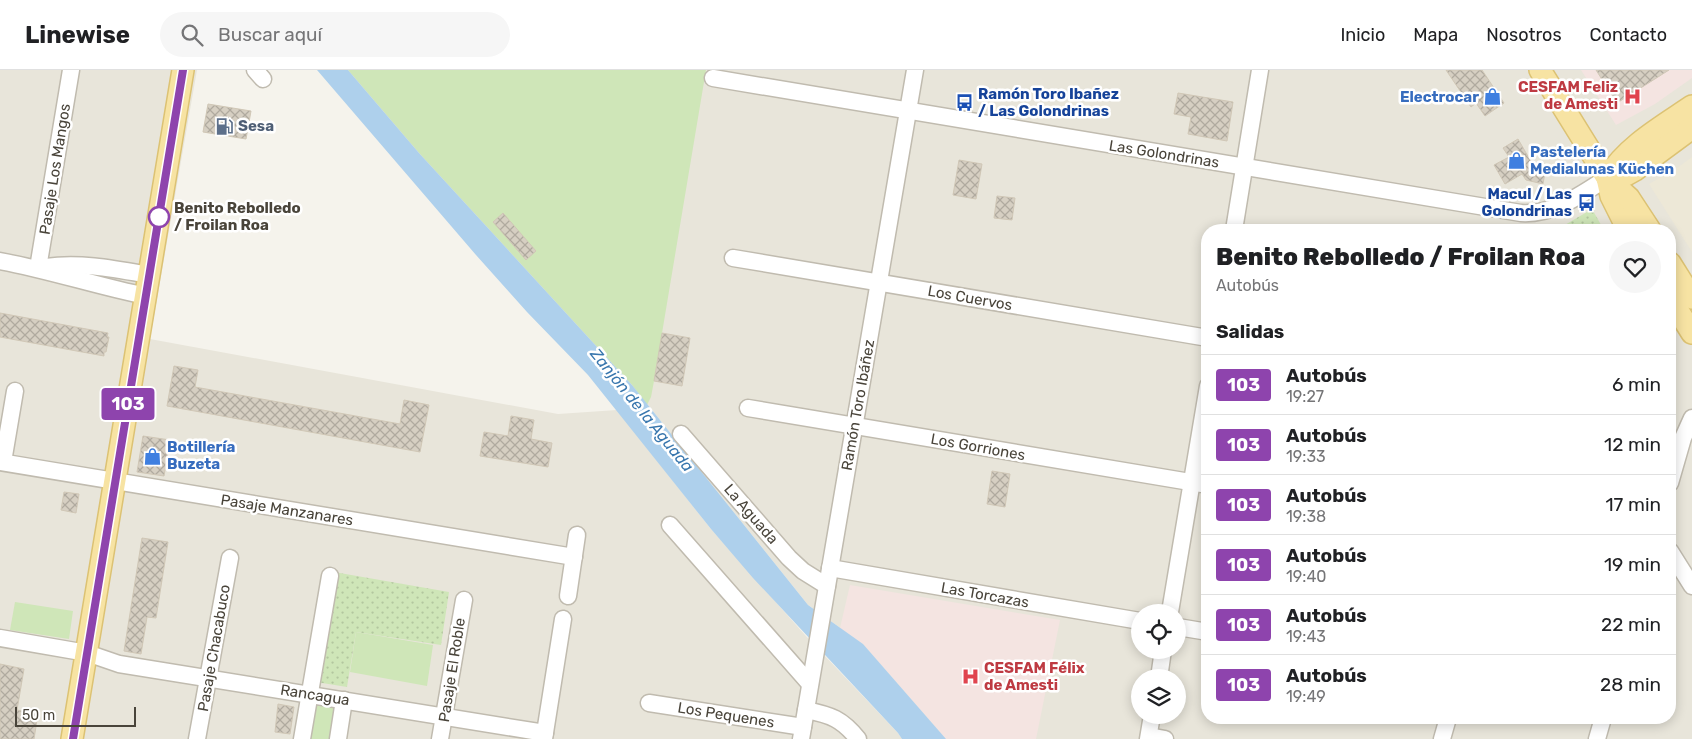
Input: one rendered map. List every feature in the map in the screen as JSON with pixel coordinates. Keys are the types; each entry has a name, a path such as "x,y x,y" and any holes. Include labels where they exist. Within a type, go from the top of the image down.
{"main road":[{"path":"72,739 183,70"},
{"path":"1540,70 1607,178 1615,206 1625,224"},
{"path":"1607,178 1621,159 1635,146 1692,106"},
{"path":"1607,178 1626,175 1635,170 1692,128"},
{"path":"1607,178 1629,198 1646,224"},
{"path":"1676,273 1692,298"},
{"path":"1676,307 1692,332"}],"street":[{"name":"Pasaje Los Mangos","path":"38,268 71,70"},
{"name":"Ramón Toro Ibáñez","path":"802,733 915,70"},
{"path":"1235,224 1260,70"},
{"name":"Las Golondrinas","path":"713,78 1530,214 1552,210 1564,205 1607,178"},
{"name":"Los Cuervos","path":"733,258 1201,337"},
{"path":"0,261 38,268 60,276 146,296"},
{"path":"38,268 93,266 149,275"},
{"path":"2,462 16,391"},
{"name":"Los Gorriones","path":"748,408 1199,483"},
{"path":"1676,460 1682,438 1692,418"},
{"name":"La Aguada","path":"681,434 789,558 826,592"},
{"path":"1172,604 1199,483 1201,461"},
{"name":"Pasaje Manzanares","path":"2,462 574,557"},
{"path":"670,525 810,684"},
{"path":"568,596 577,535"},
{"name":"Pasaje Chacabuco","path":"197,739 230,558"},
{"path":"1676,561 1692,586"},
{"name":"Las Torcazas","path":"830,568 1131,619"},
{"path":"302,739 330,576"},
{"name":"Pasaje El Roble","path":"440,739 464,600"},
{"path":"544,736 563,619"},
{"path":"1186,628 1201,631"},
{"name":"Rancagua","path":"0,638 87,653 120,664 444,716 544,736"},
{"path":"338,739 344,700"},
{"name":"Los Pequenes","path":"649,703 802,733"},
{"path":"806,710 822,713 837,719 849,728 858,739"},
{"path":"1153,724 1154,738"},
{"path":"1442,739 1446,724"},
{"path":"1597,739 1601,724"}],"shaded area":[{"path":"0,70 197,70 150,339 558,414 617,410 711,529 805,635 902,739 0,739"},
{"path":"348,70 1692,70 1692,739 946,739 863,644 808,605 632,385 419,153"},
{"name":"CESFAM Feliz de Amesti","path":"1581,70 1692,70 1692,78 1655,104 1616,125"},
{"path":"1692,157 1692,252 1649,184"},
{"name":"CESFAM Félix de Amesti","path":"850,585 1060,620 1036,739 946,739 863,644 840,628"}],"green space":[{"path":"348,70 706,70 654,381 651,397 647,405 632,385 419,153"},
{"path":"1592,209 1601,224 1566,224"},
{"path":"334,572 449,592 441,645 356,632 347,687 316,682"},
{"path":"15,602 73,611 69,639 10,630"},
{"path":"356,632 433,645 427,686 350,672"},
{"path":"319,703 334,706 336,709 331,739 308,739 314,706"}],"water":[{"name":"Zanjón de la Aguada","path":"317,70 348,70 419,153 632,385 808,605 863,644 946,739 902,739 753,578 711,529 588,375 527,312 476,255"}],"building":[{"path":"1446,70 1482,70 1504,103 1485,116 1476,103 1471,107"},
{"path":"1596,70 1669,70 1617,103"},
{"path":"1178,93 1233,102 1227,141 1188,134 1191,117 1174,114"},
{"path":"208,104 251,111 246,139 203,132"},
{"name":"Pastelería Medialunas Küchen","path":"1518,139 1533,165 1546,167 1543,184 1526,180 1522,174 1505,184 1494,165 1509,157 1503,148"},
{"path":"959,160 982,164 976,199 953,195"},
{"path":"997,196 1015,198 1012,220 994,218"},
{"path":"503,213 536,251 526,260 493,222"},
{"path":"0,313 108,333 106,352 104,352 104,356 0,337"},
{"path":"662,333 690,338 682,386 654,381"},
{"path":"174,366 198,370 195,387 400,424 404,400 429,405 420,452 167,406"},
{"path":"511,416 534,420 531,439 552,443 548,467 480,456 484,432 508,436"},
{"name":"Botillería Buzeta","path":"143,436 170,440 164,476 137,472"},
{"path":"992,471 1010,474 1005,507 987,504"},
{"path":"64,492 79,494 76,513 61,510"},
{"path":"142,538 168,542 156,618 147,617 141,654 124,651"},
{"path":"0,664 24,669 17,710 38,714 34,739 0,739"},
{"path":"278,704 294,707 290,734 275,732"}],"bus line":[{"name":"103","path":"73,739 183,70"}],"place":[{"name":"CESFAM Feliz de Amesti","path":"1632,96"},
{"name":"Electrocar","path":"1493,97"},
{"name":"Ramón Toro Ibañez / Las Golondrinas","path":"964,103"},
{"name":"Sesa","path":"224,126"},
{"name":"Pastelería Medialunas Küchen","path":"1516,161"},
{"name":"Macul / Las Golondrinas","path":"1586,203"},
{"name":"Benito Rebolledo / Froilan Roa","path":"159,217"},
{"name":"Botillería Buzeta","path":"153,456"},
{"name":"CESFAM Félix de Amesti","path":"970,677"}]}
